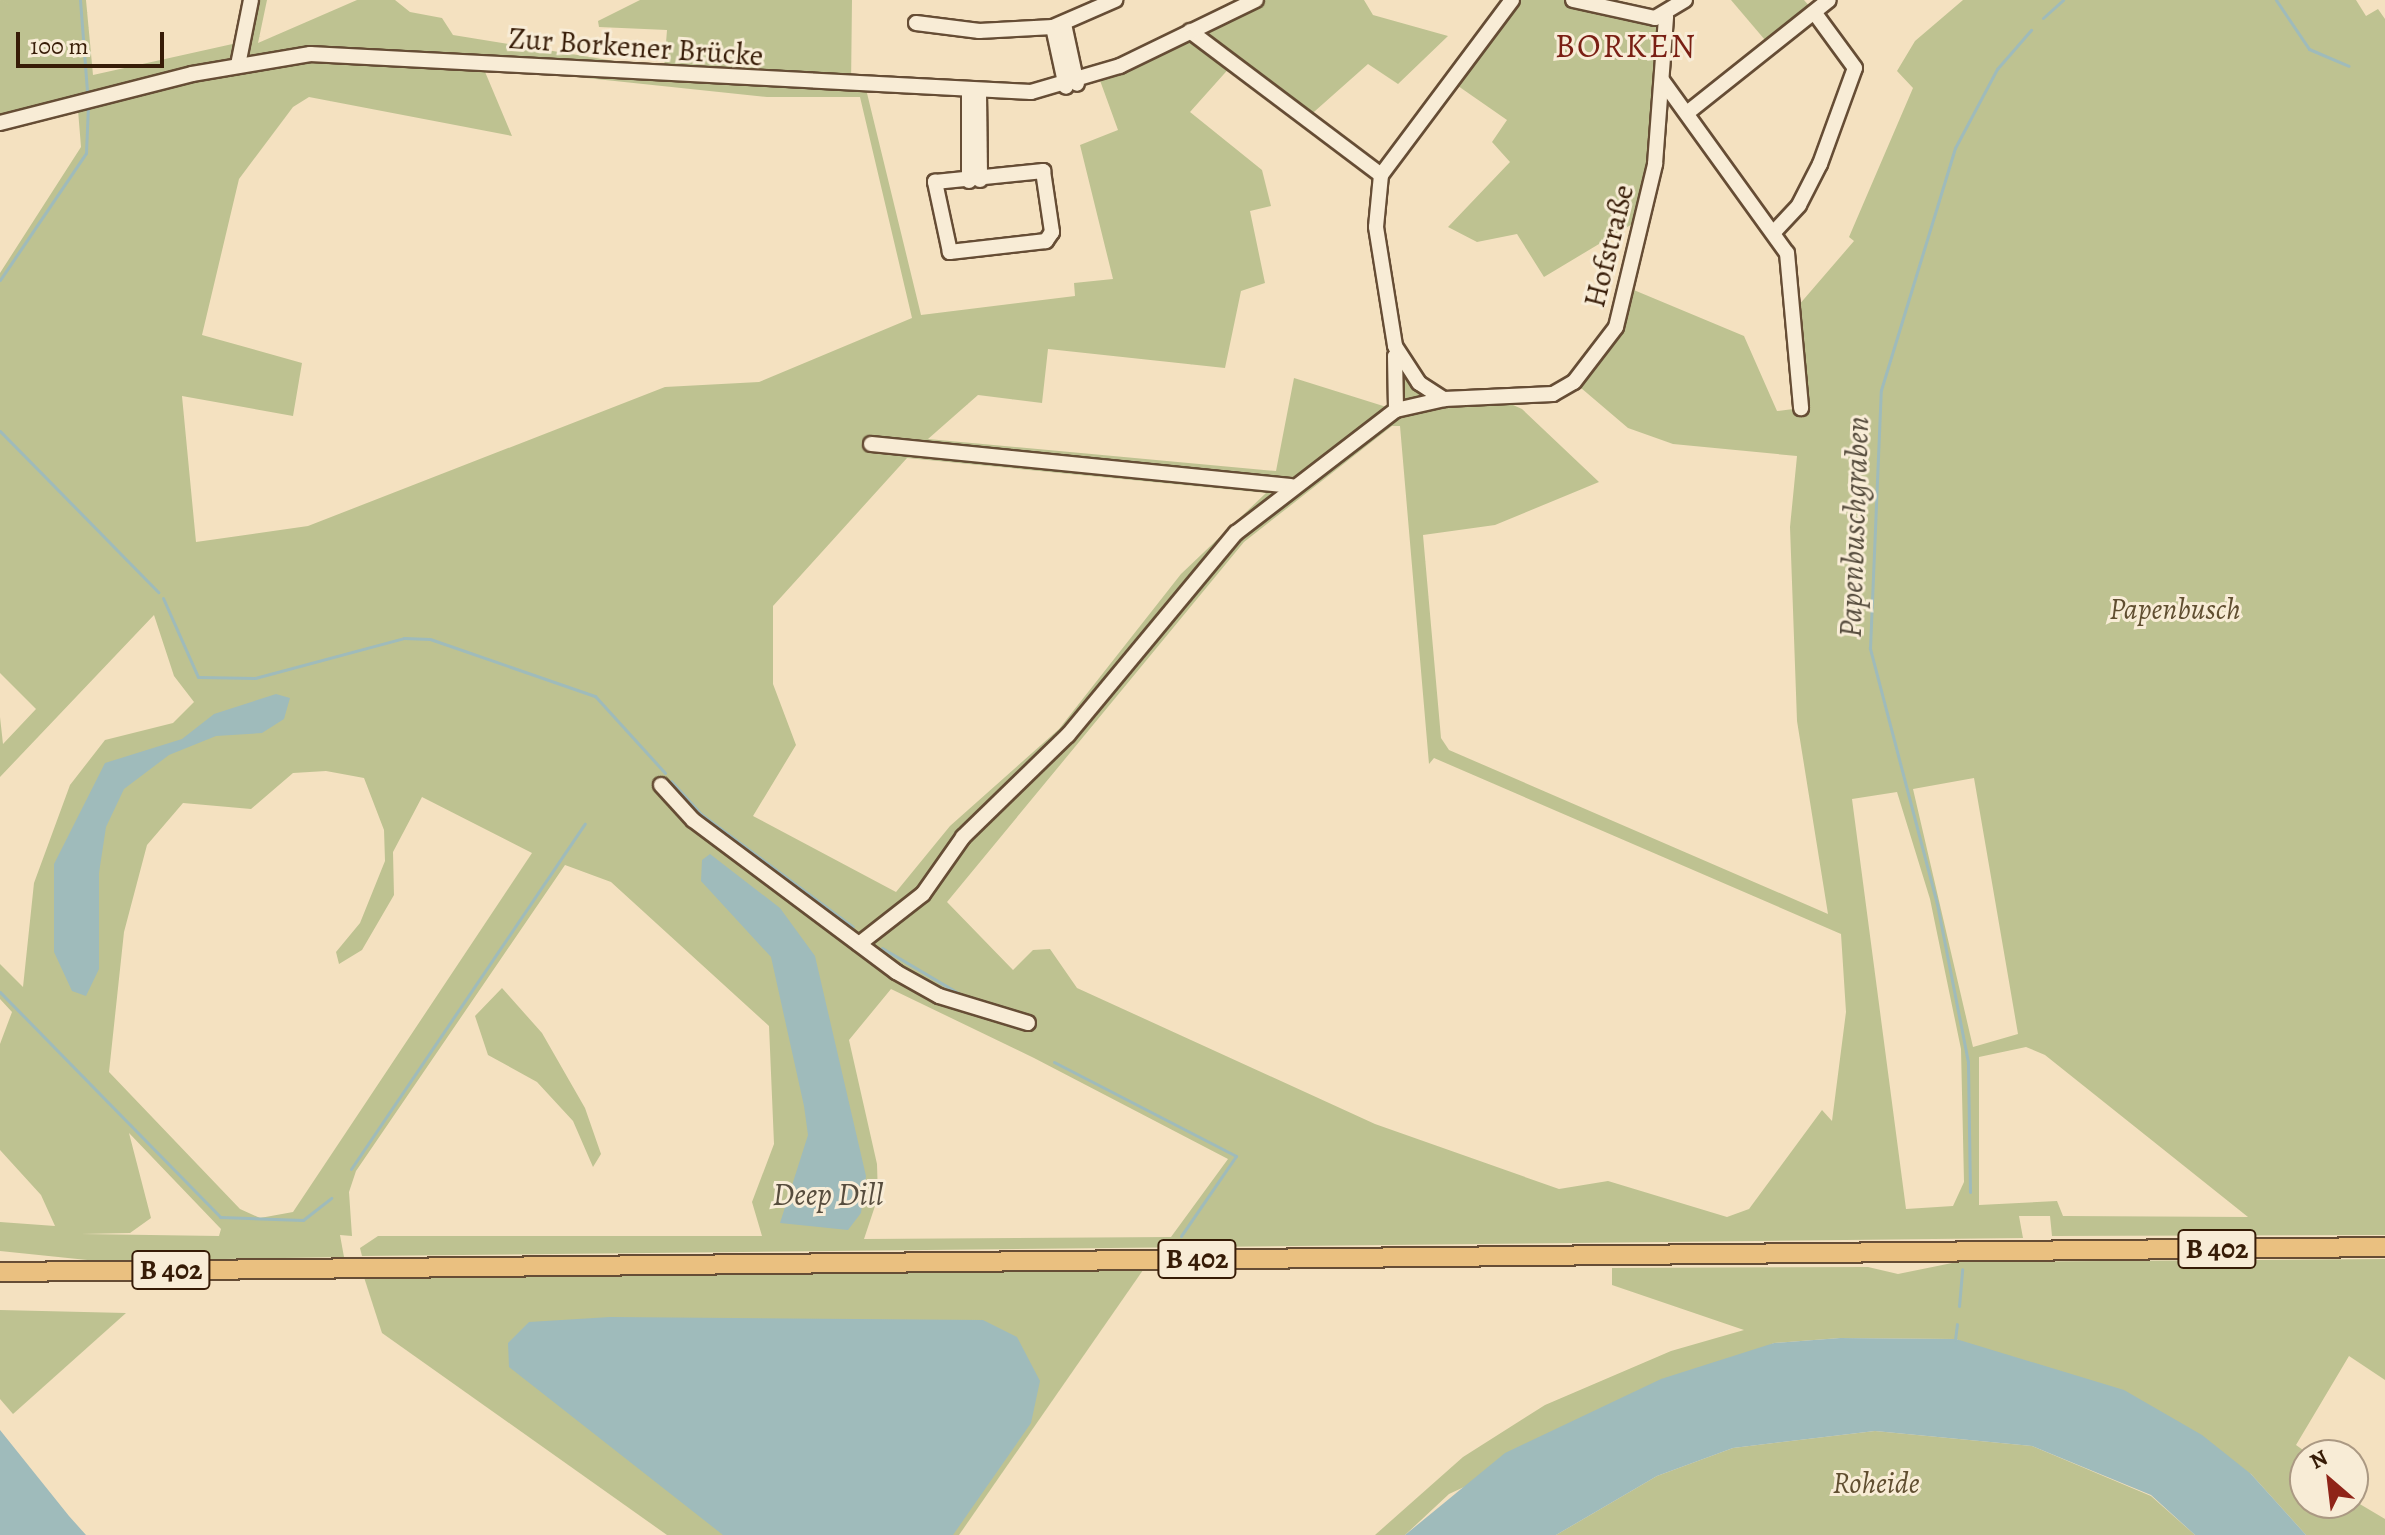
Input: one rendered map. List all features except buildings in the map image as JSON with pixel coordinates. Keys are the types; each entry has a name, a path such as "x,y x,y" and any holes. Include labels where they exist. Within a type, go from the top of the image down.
{"main road":[{"name":"B 402","path":"0,1272 2385,1247"}],"street":[{"path":"238,65 251,0"},
{"path":"916,23 979,31 1059,25 1115,0"},
{"name":"Zur Borkener Brücke","path":"0,123 238,65 393,53 974,92 1072,85 1256,0"},
{"path":"859,944 923,894 963,837 1068,735 1200,570 1291,486 1396,410 1395,346 1376,227 1381,175 1512,0"},
{"path":"1573,0 1666,16 1685,0"},
{"path":"1687,113 1829,0"},
{"path":"1775,231 1799,205 1820,164 1855,68 1814,12"},
{"name":"Hofstraße","path":"1396,410 1444,399 1553,394 1599,354 1629,288 1655,164 1666,16"},
{"path":"1059,25 1072,85"},
{"path":"1190,31 1381,175"},
{"path":"1662,80 1775,231 1787,253 1801,408"},
{"path":"974,92 974,180"},
{"path":"1043,171 1051,236 950,252 935,182 974,180 1043,171"},
{"path":"1395,346 1419,383 1444,399"},
{"path":"871,444 1291,486"},
{"path":"661,785 693,820 859,944 939,996 1028,1023"}],"green space":[{"name":"Papenbusch","path":"0,0 86,0 93,75 237,43 246,0 267,0 258,43 357,0 395,0 410,12 442,18 453,35 664,69 667,30 599,27 598,21 640,0 852,0 851,87 866,89 921,315 1075,296 1074,283 1113,279 1080,145 1118,130 1098,75 1256,0 1364,0 1373,15 1448,36 1398,84 1368,64 1306,119 1232,65 1190,112 1262,170 1271,206 1250,211 1265,283 1241,291 1225,368 1048,349 1042,403 978,395 928,439 1276,471 1294,378 1396,410 1395,346 1403,366 1444,399 1504,401 1522,409 1599,482 1495,525 1423,535 1441,738 1449,750 1828,914 1797,721 1790,527 1797,456 1673,444 1628,428 1574,382 1599,354 1629,288 1744,336 1777,411 1801,408 1792,313 1854,241 1849,237 1913,88 1897,71 1915,41 1963,0 2356,0 2366,16 2378,9 2385,19 2385,1235 2052,1236 2050,1216 2019,1216 2023,1238 362,1256 360,1248 378,1236 762,1236 752,1202 774,1144 769,1026 611,882 565,865 356,1171 349,1192 352,1236 340,1235 344,1257 97,1261 0,1251 0,1222 55,1226 41,1195 0,1150 0,1044 12,1012 0,999 0,964 23,987 34,883 70,785 105,740 173,723 194,702 174,676 154,615 0,777 0,717 3,744 36,709 0,673 0,273 81,147 78,110 0,132","holes":["483,67 767,97 860,97 912,318 759,382 665,387 308,526 196,542 182,396 293,416 302,363 202,335 239,179 293,107 309,97 512,136","1392,426 1400,426 1429,764 1434,758 1841,934 1846,1012 1832,1121 1822,1110 1749,1209 1727,1217 1608,1181 1559,1189 1375,1124 1077,988 1050,949 1033,950 1013,970 947,902 1244,542","907,458 1266,493 1181,574 1059,729 950,826 896,892 753,816 796,745 773,684 773,606","326,771 364,778 384,830 385,861 360,923 336,952 339,964 362,950 394,895 393,852 422,797 532,853 293,1212 260,1218 240,1209 109,1072 124,932 147,845 183,803 251,809 293,773","1974,778 2018,1034 1973,1047 1913,789","1897,792 1930,899 1961,1049 1964,1182 1953,1206 1906,1209 1852,799","891,989 1034,1058 1228,1159 1171,1237 864,1239 878,1197 877,1164 849,1040","2026,1047 2045,1055 2248,1217 2063,1216 2057,1201 1979,1205 1979,1057","129,1133 221,1229 219,1236 81,1234 130,1233 151,1218"]},
{"path":"1512,0 1573,0 1666,16 1644,217 1544,277 1517,234 1477,242 1448,227 1510,162 1492,142 1507,120 1448,79"},
{"path":"1731,0 1804,0 1810,7 1765,40"},
{"path":"502,988 542,1033 585,1108 601,1154 593,1167 573,1121 537,1082 488,1055 475,1016"},
{"path":"2385,1259 2385,1380 2349,1356 2300,1439 2289,1439 2289,1516 2251,1474 1956,1339 1840,1338 1774,1343 1449,1494 1405,1535 1375,1535 1463,1457 1545,1405 1671,1351 1744,1330 1612,1285 1612,1268 1868,1267 1898,1274 1957,1262"},
{"path":"1150,1260 959,1535 667,1535 382,1333 361,1268"},
{"path":"0,1310 126,1313 13,1414 0,1399"},
{"name":"Roheide","path":"1875,1431 2032,1446 2151,1496 2195,1535 1556,1535 1657,1476 1733,1448"},
{"path":"2369,1510 2385,1519 2385,1535 2306,1535 2292,1519 2369,1519"}],"water":[{"path":"276,694 290,698 284,719 262,733 216,736 169,755 124,789 106,827 99,873 99,969 86,996 72,991 54,952 54,864 105,763 182,739 214,714"},
{"name":"Deep Dill","path":"710,854 780,908 815,956 866,1176 861,1213 848,1230 780,1223 808,1135 804,1106 771,957 701,881 702,860"},
{"path":"610,1317 983,1320 1017,1337 1040,1381 1031,1423 953,1535 723,1535 509,1367 508,1343 529,1322"},
{"path":"1840,1338 1956,1339 2124,1390 2202,1435 2251,1474 2306,1535 2195,1535 2151,1495 2032,1446 1875,1431 1733,1448 1657,1476 1556,1535 1405,1535 1505,1453 1661,1379 1774,1343"},
{"path":"0,1430 69,1516 86,1535 0,1535"}],"waterway":[{"path":"80,0 87,92"},
{"name":"Papenbuschgraben","path":"2043,18 2063,0"},
{"name":"Papenbuschgraben","path":"2276,0 2309,49 2349,66"},
{"name":"Papenbuschgraben","path":"1970,1192 1968,1062 1937,904 1870,648 1881,390 1955,148 1997,69 2031,30"},
{"path":"0,280 86,153 88,105"},
{"path":"0,431 158,592"},
{"path":"163,598 198,677 255,678 404,638 430,639 595,696 665,773"},
{"path":"671,781 701,814 853,927"},
{"path":"351,1169 585,824"},
{"path":"882,948 965,997"},
{"path":"0,992 220,1217 303,1220 331,1198"},
{"path":"1054,1062 1236,1156 1181,1236"},
{"name":"Papenbuschgraben","path":"1959,1306 1962,1269"},
{"name":"Papenbuschgraben","path":"1955,1340 1957,1324"}],"district":[{"name":"BORKEN","path":"1626,46"}]}
